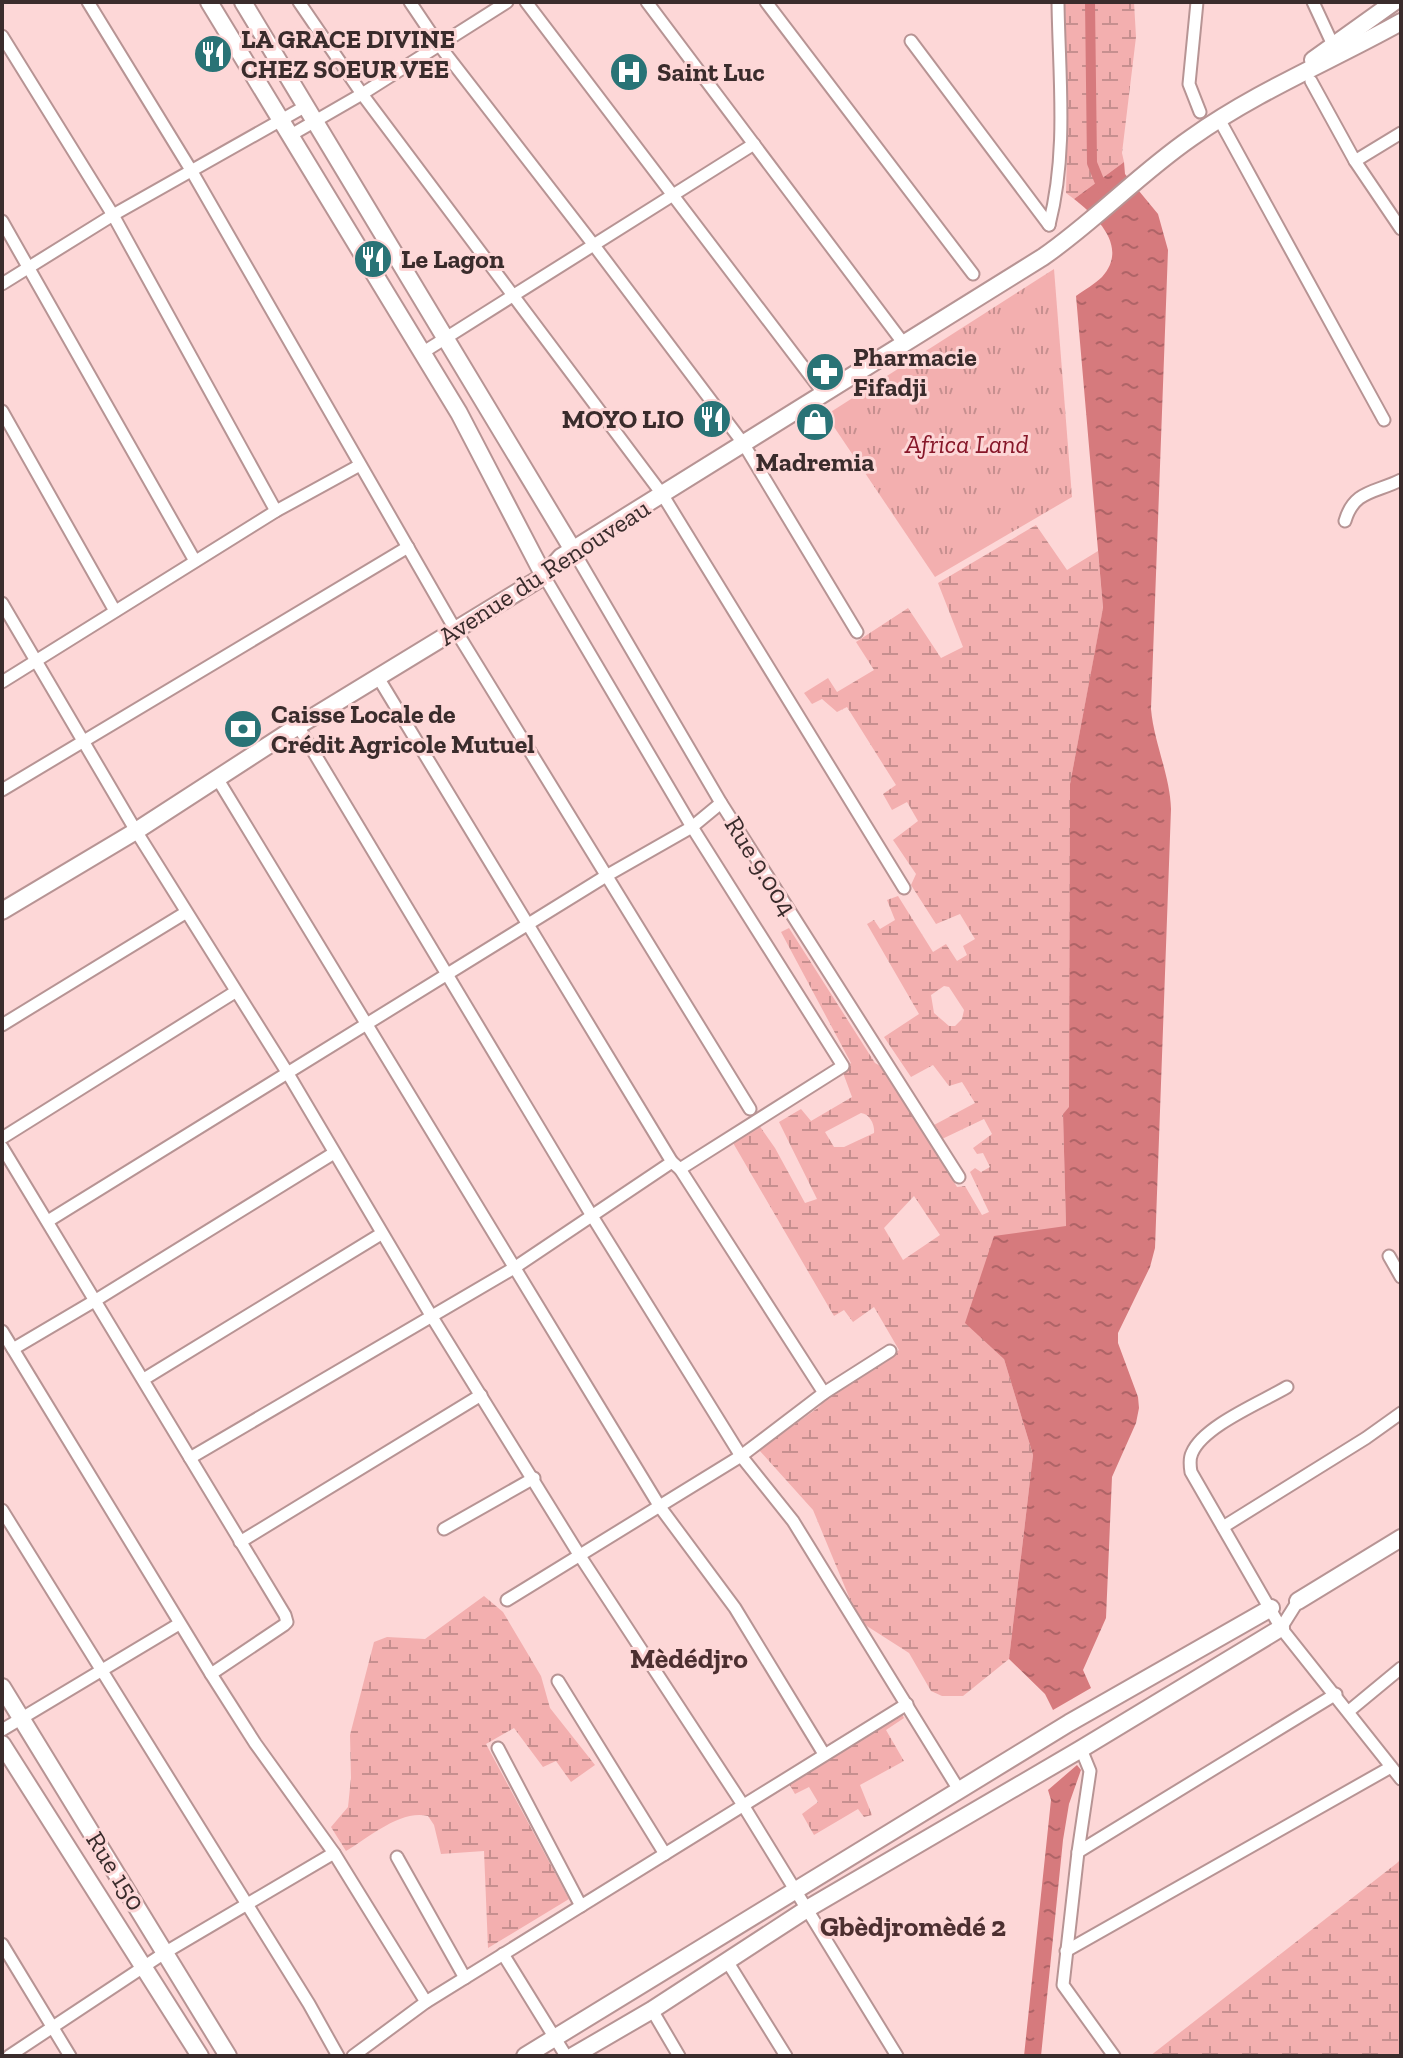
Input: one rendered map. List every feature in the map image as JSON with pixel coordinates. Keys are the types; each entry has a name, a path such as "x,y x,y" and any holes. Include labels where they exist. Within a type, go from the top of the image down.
{"street":[{"path":"88,2 191,170 456,631 750,1109"},
{"path":"209,2 459,413 544,576"},
{"path":"243,2 446,338 567,554"},
{"path":"299,2 362,94 662,494 904,888"},
{"path":"410,2 439,45 743,443 857,632"},
{"path":"2,284 191,170 287,128 311,113 362,94 507,2"},
{"path":"526,2 824,394"},
{"path":"647,2 904,344"},
{"path":"766,2 973,274"},
{"path":"911,41 1049,225 1057,192 1062,141 1058,2"},
{"path":"1197,2 1189,84 1200,112"},
{"path":"1313,2 1333,45"},
{"path":"1286,80 1394,2"},
{"path":"1384,420 1219,119 1286,80 1346,53 1401,22"},
{"path":"2,36 113,215 276,511"},
{"path":"1311,81 1355,161 1400,226"},
{"name":"Avenue du Renouveau","path":"2,911 136,831 298,726 544,576 567,554 1043,257 1083,228 1174,150 1219,119"},
{"path":"1355,161 1401,133"},
{"path":"422,353 754,144"},
{"path":"2,221 195,561"},
{"path":"2,411 115,611"},
{"path":"2,682 276,511 360,465"},
{"path":"1345,521 1356,498 1401,480"},
{"path":"2,790 408,547"},
{"name":"Rue 9.004","path":"567,554 959,1177"},
{"name":"Rue 9.004","path":"544,576 692,827 843,1066 676,1165"},
{"path":"2,603 185,913 287,1072 432,1317 580,1556 743,1805 897,2056"},
{"path":"379,679 676,1165 824,1393"},
{"path":"298,726 592,1216 741,1456 793,1521 959,1790"},
{"path":"217,778 660,1507 735,1608 824,1754"},
{"path":"48,1221 606,876 692,827 721,803"},
{"path":"2,1025 185,913"},
{"path":"2,1138 235,992"},
{"path":"2,1147 285,1615 287,1622 211,1674"},
{"path":"13,1349 334,1153"},
{"path":"190,1458 514,1268 676,1165"},
{"path":"144,1379 381,1234"},
{"path":"1389,1256 1401,1277"},
{"path":"2,1331 179,1624 255,1743 334,1853 426,2002"},
{"path":"507,1600 741,1456 824,1393 890,1351"},
{"path":"1287,1387 1215,1428 1198,1442 1192,1453 1191,1472 1281,1628 1401,1779"},
{"path":"240,1542 481,1395"},
{"path":"1223,1527 1401,1413"},
{"path":"444,1529 534,1478"},
{"path":"2,1510 248,1905 338,2056"},
{"path":"525,2056 1069,1723 1271,1608 1298,1601 1401,1538"},
{"path":"573,2056 652,2010 807,1909 1281,1628 1298,1601"},
{"path":"2,1730 179,1624"},
{"path":"1349,1711 1401,1668"},
{"path":"558,1681 665,1854"},
{"name":"Rue 150","path":"2,1687 228,2056"},
{"path":"1078,1852 1336,1694"},
{"path":"353,2056 426,2002 907,1704"},
{"name":"Rue 150","path":"2,1744 200,2056"},
{"path":"498,1748 581,1906"},
{"path":"1081,1749 1090,1771 1063,1985 1114,2056"},
{"path":"1066,1951 1391,1767"},
{"path":"9,2056 166,1952 334,1853"},
{"path":"397,1857 465,1978"},
{"path":"2,1944 70,2056"},
{"path":"503,1954 566,2056"},
{"path":"727,1961 786,2056"},
{"path":"652,2010 679,2056"}],"green space":[{"path":"1065,2 1134,2 1136,37 1122,153 1124,162 1074,199 1066,193 1068,104"},
{"name":"Africa Land","path":"1054,269 1072,497 935,577 826,415"},
{"path":"1036,525 1067,570 1098,551 1103,609 1070,784 1069,1108 1063,1114 1066,1227 1004,1359 1033,1455 1009,1659 963,1696 942,1696 931,1691 909,1653 859,1621 813,1510 759,1450 819,1407 827,1397 899,1350 874,1307 853,1322 844,1310 834,1316 729,1136 754,1118 775,1148 805,1203 817,1199 779,1122 801,1109 811,1121 852,1097 842,1070 851,1063 781,932 789,928 875,1063 884,1068 957,1187 965,1186 982,1215 989,1212 970,1172 975,1168 981,1172 990,1167 983,1153 977,1154 973,1148 992,1134 984,1119 942,1139 934,1125 975,1103 962,1082 949,1086 933,1065 911,1077 884,1037 919,1014 867,924 874,920 880,929 895,920 887,900 898,896 933,952 946,944 957,961 967,955 963,946 975,939 960,914 936,924 911,885 916,874 893,840 918,821 907,802 892,810 883,794 896,785 847,707 837,712 822,699 812,704 804,693 828,678 837,692 874,670 856,642 908,608 941,658 963,647 938,583","holes":["944,986 949,987 964,1010 962,1019 955,1026 949,1026 934,1013 931,995","861,1113 873,1123 874,1130 874,1133 844,1147 834,1147 825,1132","914,1196 940,1235 903,1260 884,1228"]},
{"path":"484,1596 503,1612 541,1676 550,1708 595,1765 571,1782 556,1761 543,1767 514,1728 486,1744 569,1899 488,1948 484,1851 441,1854 434,1825 428,1816 418,1815 396,1821 346,1851 331,1827 348,1807 350,1735 374,1642 387,1637 425,1639"},
{"path":"901,1712 904,1718 886,1730 904,1761 860,1785 872,1815 864,1817 858,1809 814,1835 802,1814 818,1802 809,1787 795,1794 788,1782"},
{"path":"1401,1859 1401,2056 1150,2056 1397,1863"}],"water":[{"path":"1124,162 1125,174 1158,214 1168,250 1151,709 1171,809 1155,1248 1150,1267 1118,1333 1118,1343 1138,1397 1139,1408 1136,1423 1112,1477 1106,1618 1083,1670 1091,1688 1053,1710 1045,1694 1009,1659 1033,1455 1004,1359 965,1323 994,1236 1066,1226 1063,1114 1069,1107 1070,784 1103,608 1076,296 1102,277 1112,255 1107,234 1074,199"},
{"path":"1077,1765 1081,1770 1069,1804 1063,1840 1041,2056 1024,2056 1051,1800 1048,1790"}],"waterway":[{"path":"1090,2 1092,163 1103,190"}],"place":[{"name":"LA GRACE DIVINE CHEZ SOEUR VEE","path":"213,54"},
{"name":"Saint Luc","path":"629,72"},
{"name":"Le Lagon","path":"373,259"},
{"name":"Pharmacie Fifadji","path":"825,372"},
{"name":"MOYO LIO","path":"712,419"},
{"name":"Madremia","path":"815,422"},
{"name":"Caisse Locale de Crédit Agricole Mutuel","path":"243,729"}],"district":[{"name":"Mèdédjro","path":"689,1658"},
{"name":"Gbèdjromèdé 2","path":"913,1926"}]}
